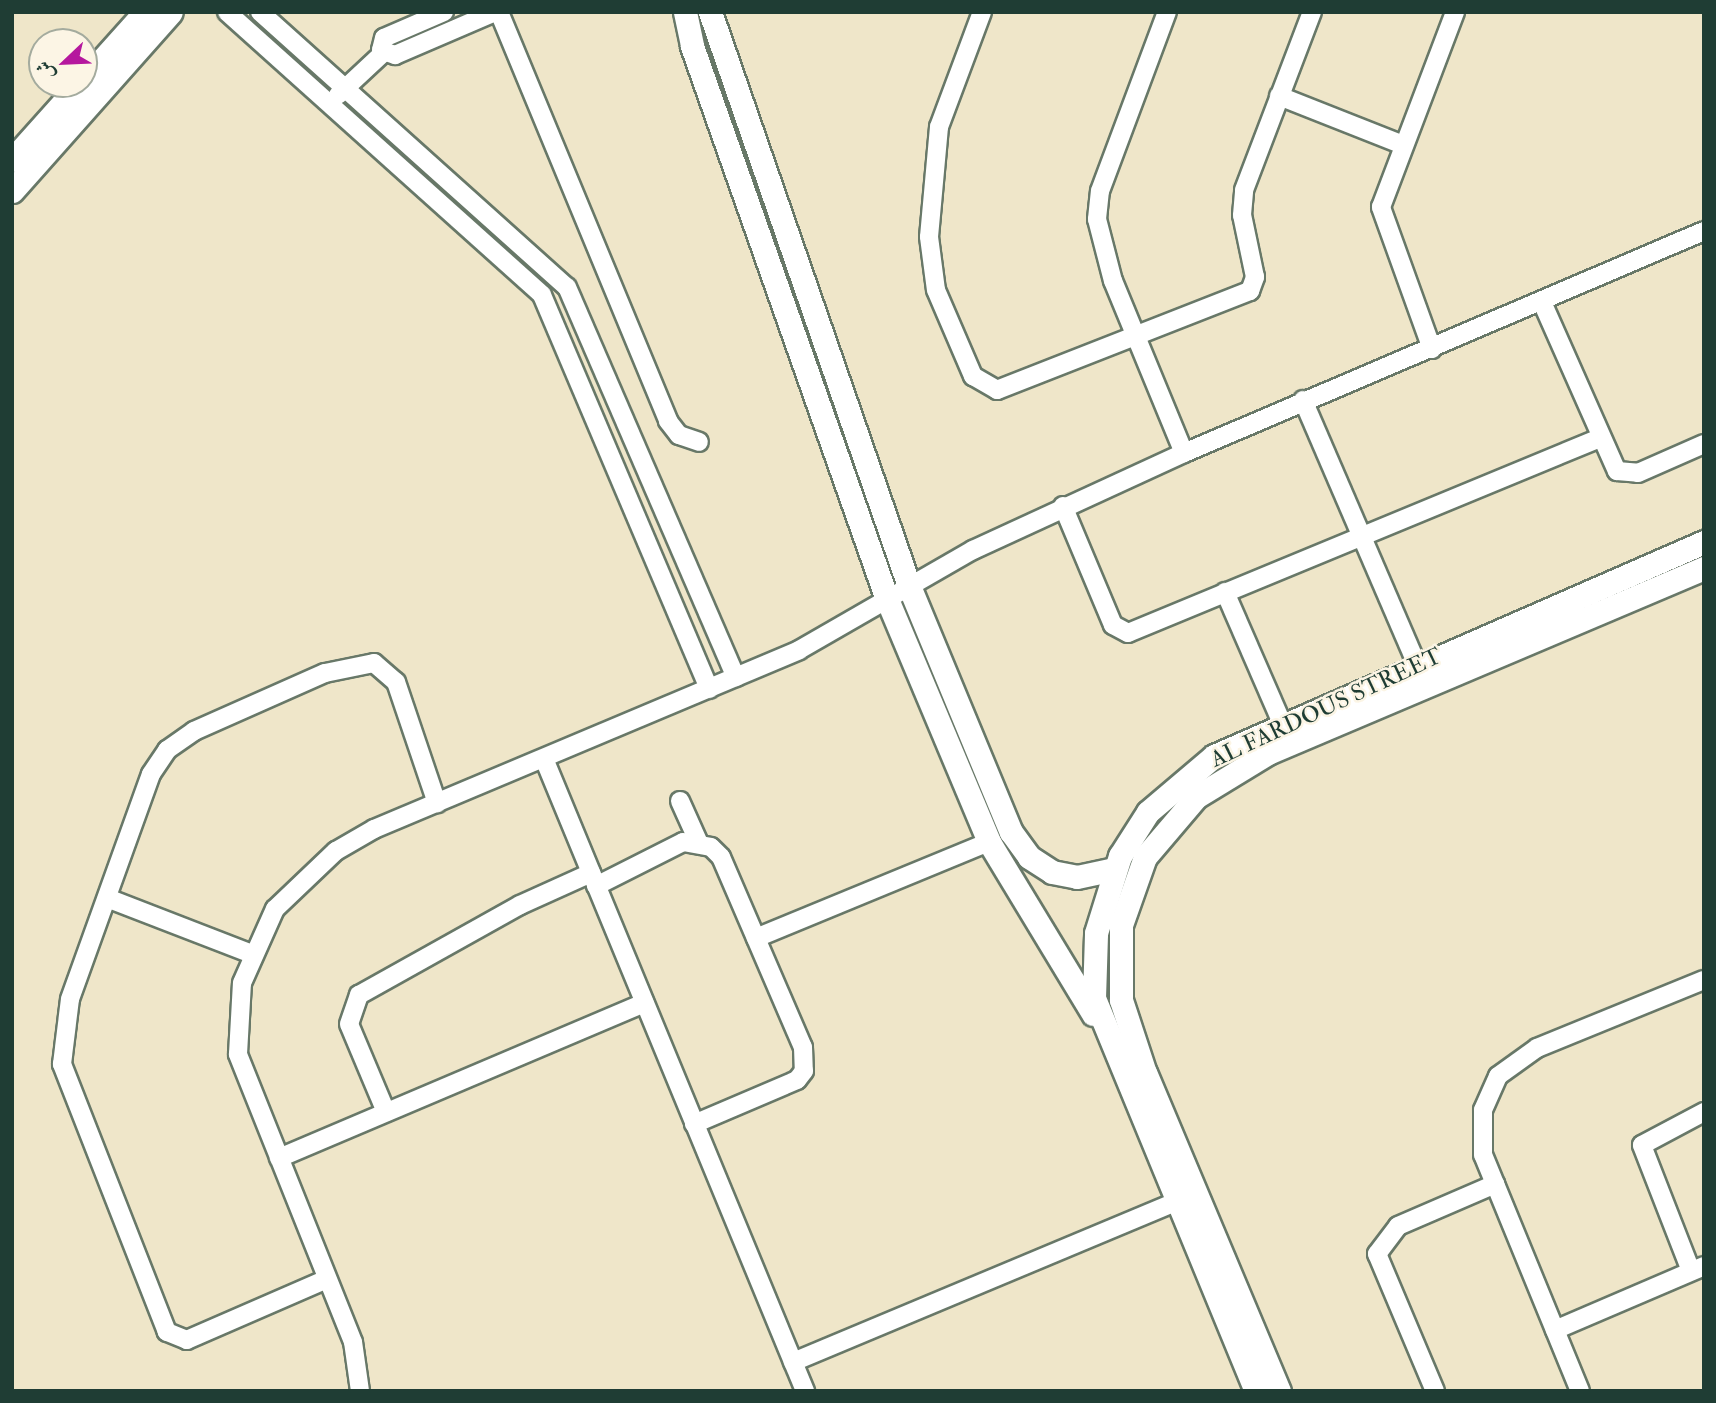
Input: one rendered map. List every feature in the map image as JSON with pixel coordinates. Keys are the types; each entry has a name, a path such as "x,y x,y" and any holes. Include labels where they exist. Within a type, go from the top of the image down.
{"street":[{"path":"98,64 145,12"},
{"path":"12,191 171,12"},
{"path":"227,12 516,268 552,311 709,689"},
{"path":"260,12 567,287 736,677"},
{"path":"331,103 383,53 384,38 444,12"},
{"path":"383,53 395,55 497,12 668,421 679,435 699,442"},
{"path":"685,12 692,46 887,599 989,842 1103,1031"},
{"path":"710,12 909,586 1021,847 1065,875 1114,869"},
{"path":"982,12 939,127 929,200 936,290 973,376 997,390 1014,388 1250,291 1255,277 1242,215 1244,190 1312,12"},
{"path":"1167,12 1100,191 1097,219 1100,245 1184,453"},
{"path":"1432,349 1382,221 1382,193 1455,12"},
{"path":"1279,96 1401,144"},
{"path":"12,160 68,98"},
{"path":"359,1391 352,1342 238,1054 236,1015 252,954 275,909 304,877 374,829 545,761 736,677 1063,506 1304,400 1432,349 1704,231"},
{"path":"1542,302 1610,464 1628,476 1704,444"},
{"path":"1304,400 1422,676"},
{"path":"1063,506 1119,632 1225,592 1600,438"},
{"name":"AL FARDOUS STREET","path":"1256,1391 1185,1198 1121,1000 1121,925 1135,879 1167,826 1227,774 1422,676 1704,542"},
{"name":"AL FARDOUS STREET","path":"1279,1391 1103,1031 1093,967 1114,869 1148,813 1179,781 1282,723 1422,676 1704,568"},
{"path":"1225,592 1282,723"},
{"path":"327,1279 187,1340 167,1332 62,1063 70,999 151,774 167,750 194,731 344,666 374,663 391,674 436,803"},
{"path":"545,761 805,1391"},
{"path":"680,801 698,841 721,858 803,1047 804,1071 786,1086 694,1124"},
{"path":"386,1112 349,1024 359,995 520,905 594,880 669,847 698,841"},
{"path":"756,938 989,842"},
{"path":"107,898 252,954"},
{"path":"1580,1391 1495,1184 1480,1129 1497,1076 1538,1048 1704,980"},
{"path":"279,1157 644,1003"},
{"path":"1555,1330 1698,1268 1642,1144 1704,1112"},
{"path":"1435,1391 1377,1254 1398,1226 1495,1184"},
{"path":"793,1362 1185,1198"}]}
